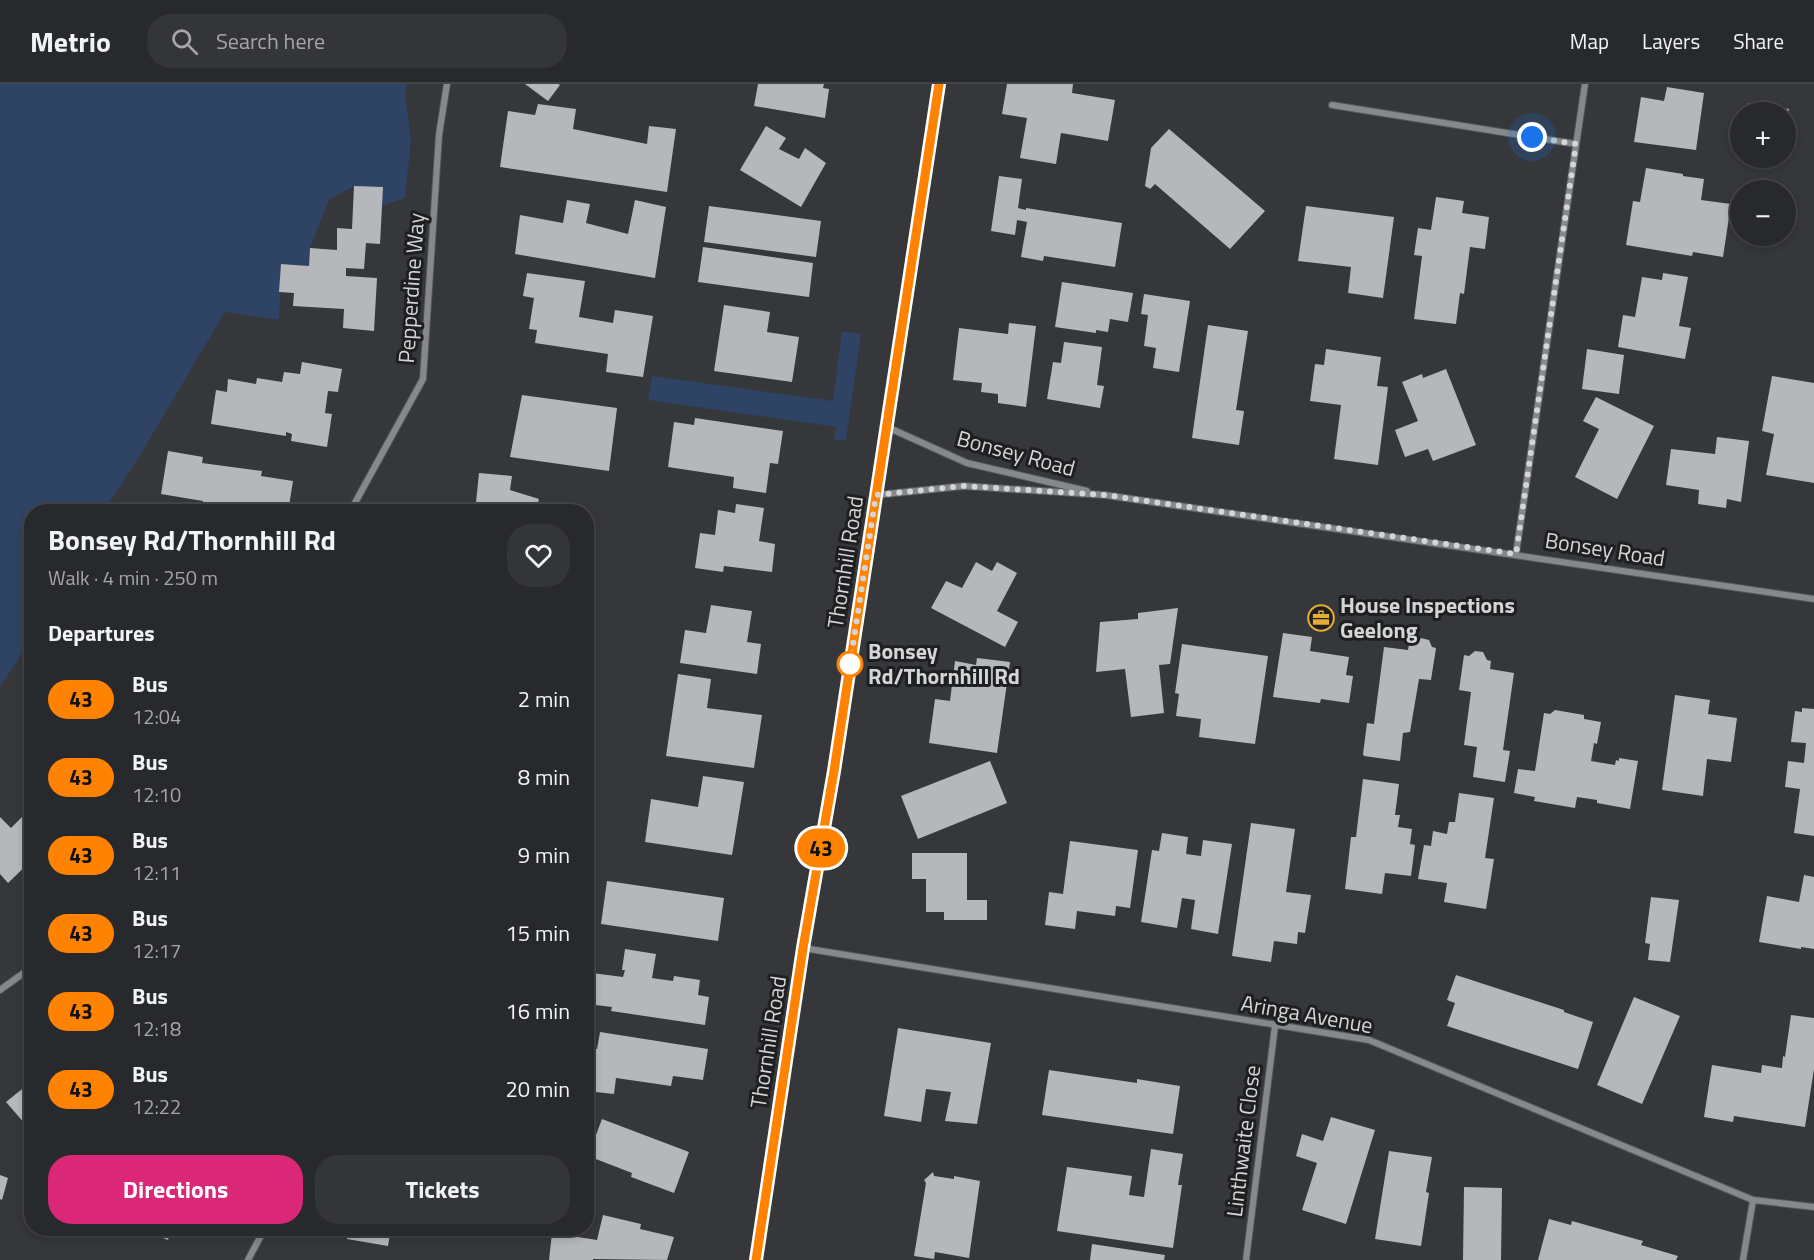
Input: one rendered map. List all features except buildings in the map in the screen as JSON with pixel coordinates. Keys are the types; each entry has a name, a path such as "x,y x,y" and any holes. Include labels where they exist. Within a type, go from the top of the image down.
{"street":[{"name":"Pepperdine Way","path":"354,504 423,380 439,135 447,84"},
{"name":"Thornhill Road","path":"756,1260 803,948 834,771 939,84"},
{"path":"1516,554 1585,84"},
{"path":"1332,105 1576,144"},
{"name":"Bonsey Road","path":"887,427 967,462 1105,495"},
{"name":"Bonsey Road","path":"876,495 964,486 1105,495 1814,599"},
{"name":"Aringa Avenue","path":"803,948 1369,1040 1753,1200 1814,1207"},
{"path":"0,990 24,973"},
{"name":"Linthwaite Close","path":"1246,1260 1275,1026"},
{"path":"1743,1260 1753,1200"},
{"path":"248,1260 262,1236"}],"shaded area":[{"path":"0,84 407,84 405,94 411,140 405,198 381,206 354,186 329,200 310,248 309,266 282,264 279,320 225,312 109,504 24,504 24,648 0,687"},
{"path":"842,331 861,334 846,440 834,440 836,427 648,400 652,376 833,401"}],"bus line":[{"name":"43","path":"756,1260 803,948 834,771 939,84"}],"place":[{"name":"House Inspections Geelong","path":"1321,618"},
{"name":"Bonsey Rd/Thornhill Rd","path":"850,664"}],"route":[{"path":"850,664 876,495 964,486 1105,495 1516,554 1576,144 1532,137"}]}
